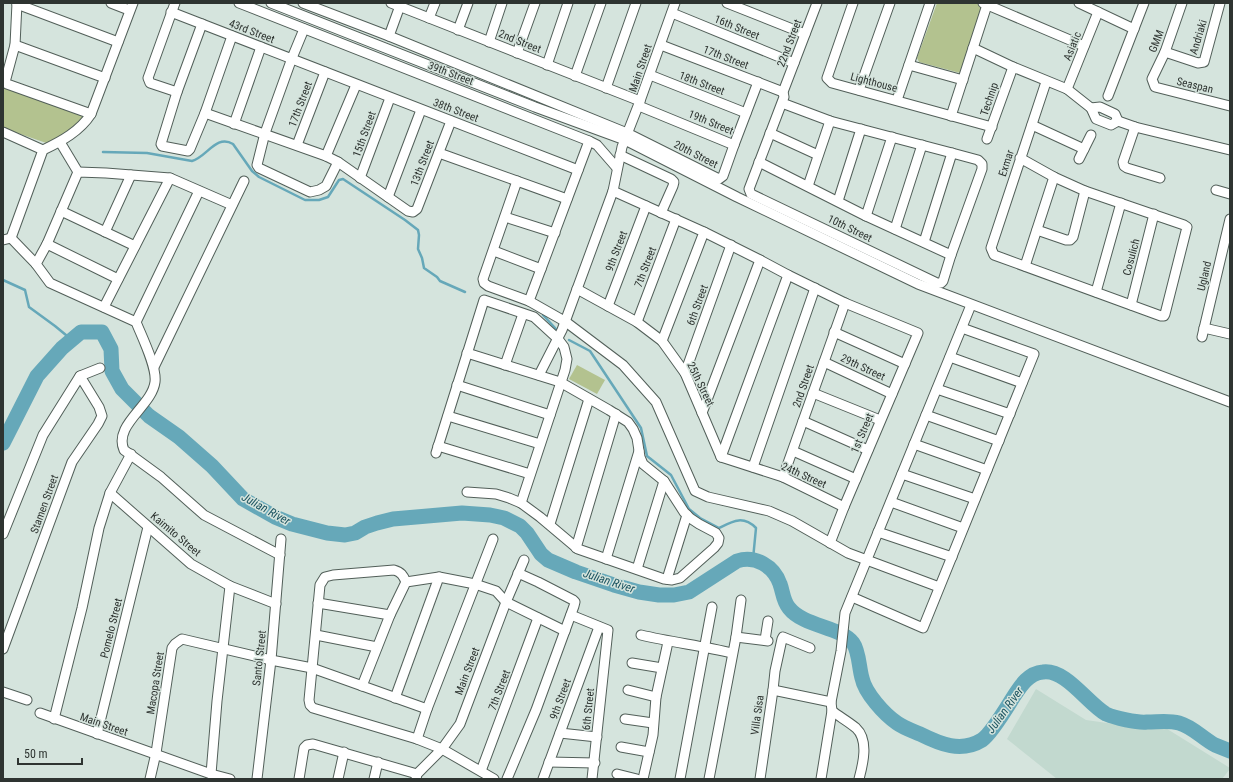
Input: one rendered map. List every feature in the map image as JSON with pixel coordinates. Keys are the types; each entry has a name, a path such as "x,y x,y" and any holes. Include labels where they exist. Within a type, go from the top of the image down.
{"street":[{"path":"111,3 131,7 91,114 85,124 60,142 44,150 7,239 36,264 50,283 136,322 154,367 155,382 151,392 126,426 122,436 124,450 161,477 204,516 280,555"},
{"name":"39th Street","path":"239,3 590,140"},
{"path":"272,3 624,143 674,182 661,213"},
{"path":"303,3 389,36 624,143 918,284 1230,402"},
{"name":"2nd Street","path":"391,3 400,5 458,30 606,88 640,104"},
{"path":"429,18 435,3"},
{"path":"458,30 468,3"},
{"path":"489,42 502,3"},
{"path":"517,53 535,3"},
{"path":"547,65 568,3"},
{"path":"575,76 601,3"},
{"path":"606,88 636,3"},
{"name":"Main Street","path":"539,375 566,322 613,191 617,168 624,143 640,104 675,3"},
{"path":"727,3 805,34"},
{"name":"Lighthouse","path":"853,3 827,78 832,82 992,127"},
{"path":"859,90 890,3"},
{"path":"897,100 930,3"},
{"path":"1079,3 1134,29"},
{"path":"1108,96 1144,3"},
{"name":"GMM","path":"1155,87 1152,79 1165,52 1182,3"},
{"name":"Andriaki","path":"1165,52 1198,63 1204,62 1220,3"},
{"path":"91,114 5,82 15,45 17,4 118,42"},
{"name":"22nd Street","path":"749,192 782,103 784,97 783,92 805,34 814,4"},
{"path":"951,116 973,48 985,4 1084,46"},
{"path":"389,36 400,5"},
{"path":"173,7 148,78 150,83 177,92"},
{"name":"43rd Street","path":"173,7 202,24 325,72"},
{"name":"Asiatic","path":"1067,90 1098,12"},
{"name":"16th Street","path":"672,13 794,63"},
{"path":"202,24 177,92 161,141 162,146 185,151 190,149 232,36"},
{"path":"304,29 265,133 257,165 259,168 310,192 326,186 338,162"},
{"name":"17th Street","path":"661,44 783,92"},
{"path":"15,45 104,78"},
{"path":"234,124 261,47"},
{"path":"973,48 1046,82 1067,90 1091,108 1100,107 1115,114 1118,122 1135,128 1230,150"},
{"path":"909,65 963,80"},
{"name":"Technip","path":"988,139 1013,67"},
{"name":"17th Street","path":"297,145 325,72"},
{"name":"38th Street","path":"325,72 578,170"},
{"name":"18th Street","path":"650,75 746,113"},
{"name":"19th Street","path":"640,104 734,145 758,82"},
{"name":"Exmar","path":"1025,266 994,255 991,248 1046,82"},
{"path":"326,156 356,85"},
{"name":"Seaspan","path":"1155,87 1230,106"},
{"name":"15th Street","path":"360,178 390,98"},
{"path":"759,162 866,216 951,255 982,169 982,164 978,160 830,121 782,103"},
{"path":"205,112 234,124 265,133 326,156 338,162 388,197 421,110"},
{"path":"808,186 830,121"},
{"name":"13th Street","path":"388,197 408,211 413,212 417,209 451,122"},
{"path":"1032,125 1084,149"},
{"path":"1135,128 1123,162 1124,166 1160,178"},
{"path":"838,201 861,129"},
{"path":"770,133 818,155"},
{"path":"4,135 44,150"},
{"path":"1079,159 1091,135"},
{"path":"866,216 892,137"},
{"path":"529,300 590,140 597,145 617,168"},
{"path":"60,142 78,172"},
{"name":"20th Street","path":"624,143 719,179 723,176 734,145"},
{"path":"895,229 922,145"},
{"path":"439,153 567,200"},
{"path":"924,242 952,153"},
{"path":"1020,158 1054,177 1085,191 1154,214 1187,227 1165,314 1161,316 1025,266 1054,177"},
{"path":"78,172 170,178 232,205"},
{"path":"36,264 47,244 78,172"},
{"path":"105,232 131,175"},
{"path":"104,307 170,178"},
{"path":"154,367 244,181"},
{"path":"517,181 494,251 483,279 484,283 488,286 529,300 566,322 623,365 656,402 695,491 708,497 770,512 792,521 867,560 939,587"},
{"path":"1216,190 1230,194"},
{"path":"136,322 199,191"},
{"path":"613,191 731,244 788,275 845,302"},
{"path":"1037,230 1070,240 1073,237 1085,191"},
{"name":"10th Street","path":"749,192 937,283 941,283 943,281 951,255"},
{"path":"1096,292 1121,203"},
{"name":"9th Street","path":"608,306 646,206"},
{"path":"61,211 135,246"},
{"name":"Cosulich","path":"1131,305 1154,214"},
{"path":"505,217 555,234"},
{"name":"7th Street","path":"637,322 676,219"},
{"name":"Ugland","path":"1202,337 1230,220"},
{"path":"662,341 704,232"},
{"path":"47,244 118,279"},
{"name":"6th Street","path":"685,373 731,244"},
{"path":"494,251 542,269"},
{"path":"702,413 760,260"},
{"path":"788,275 721,456 754,467 815,288"},
{"name":"25th Street","path":"577,290 637,322 662,341 685,373 721,456"},
{"path":"521,503 567,359 564,347 558,339 534,318 484,300 437,449 530,474"},
{"name":"2nd Street","path":"783,477 845,302"},
{"name":"1st Street","path":"830,542 880,420 918,333 845,302"},
{"path":"821,779 832,711 831,702 841,651 845,613 971,305"},
{"path":"505,365 523,314"},
{"path":"852,597 923,628 1034,354 962,328"},
{"path":"1204,328 1230,334"},
{"path":"834,332 905,364"},
{"path":"467,353 560,382 628,422 637,438 640,457 643,464 664,481 687,515 699,524 716,533 719,538 718,543 714,548 680,578 672,580 576,548 550,524 521,503 496,494 467,492"},
{"path":"950,357 1022,383"},
{"name":"29th Street","path":"824,362 892,394"},
{"path":"3,534 43,435 80,376 100,368"},
{"name":"Stamen Street","path":"3,649 72,462 102,416 99,407 80,376"},
{"path":"457,385 550,415"},
{"path":"937,389 1010,414"},
{"path":"813,393 880,420"},
{"path":"550,524 589,399"},
{"path":"576,548 616,414"},
{"path":"926,415 999,441"},
{"path":"448,416 540,444"},
{"path":"803,421 868,450"},
{"path":"914,444 987,470"},
{"path":"606,558 639,451"},
{"path":"793,451 856,479"},
{"path":"54,719 82,608 99,528 110,493 131,454"},
{"name":"24th Street","path":"754,467 783,477 844,507"},
{"path":"902,474 975,499"},
{"path":"637,569 664,481"},
{"name":"Kaimito Street","path":"110,493 191,564 230,586 276,604"},
{"path":"891,502 963,528"},
{"path":"667,579 687,515"},
{"name":"Pomelo Street","path":"97,734 148,527"},
{"path":"878,532 952,557"},
{"name":"Santol Street","path":"257,779 271,660 281,539"},
{"path":"417,738 493,539"},
{"name":"Main Street","path":"416,776 442,749 460,724 506,602 524,560"},
{"path":"406,582 400,571 394,570 333,574 325,577 320,585 309,700 310,705 313,708 417,738 442,749 494,779"},
{"path":"507,779 536,710 574,606 573,600 518,573"},
{"path":"395,698 439,577"},
{"path":"406,582 439,577 475,584 496,591 506,602 565,631"},
{"path":"362,686 390,614 406,582"},
{"path":"211,774 222,648 230,586"},
{"path":"709,779 736,637 741,600"},
{"path":"318,603 390,614"},
{"path":"680,779 712,607"},
{"path":"571,615 599,627"},
{"name":"7th Street","path":"481,771 538,618"},
{"path":"736,637 767,641 768,621"},
{"name":"9th Street","path":"543,779 599,627"},
{"name":"6th Street","path":"592,779 595,763 608,630 599,627"},
{"path":"316,635 377,647"},
{"path":"641,635 668,642 705,647 732,653"},
{"path":"773,690 775,671 782,639 783,638 810,648"},
{"name":"Macopa Street","path":"150,779 156,753 172,648 182,639 312,668 427,709"},
{"path":"643,779 653,735 656,697 668,642"},
{"path":"590,651 605,658"},
{"path":"632,663 662,668"},
{"path":"628,690 656,697"},
{"name":"Villa Sisa","path":"760,779 773,690 831,702"},
{"path":"3,692 27,700"},
{"path":"832,711 857,729 863,740 862,766 859,779"},
{"name":"Main Street","path":"40,714 156,753 211,774 230,779"},
{"path":"625,719 653,723"},
{"path":"560,733 597,737"},
{"path":"299,779 304,748 307,745 313,744 378,762 416,776"},
{"path":"621,747 649,752"},
{"path":"338,779 344,752"},
{"path":"374,779 378,762"},
{"path":"549,762 595,763"},
{"path":"617,774 637,779"}],"shaded area":[{"path":"1036,689 1086,720 1121,725 1164,727 1230,769 1222,779 1057,779 1007,739"}],"green space":[{"path":"937,3 977,3 983,6 960,73 919,62 917,58"},
{"path":"3,86 82,114 83,120 52,145 3,128"},
{"path":"577,365 605,380 597,394 569,379"}],"waterway":[{"path":"103,152 147,153 192,161 217,144 227,142 233,144 252,171 259,177 305,200 319,200 328,197 339,180 343,179 418,230 418,249 424,268 437,277 440,281 465,292"},
{"path":"3,280 25,290 29,307 72,340"},
{"path":"543,315 556,329"},
{"name":"Julian River","path":"3,443 37,376 62,348 81,332 102,332 111,349 112,371 122,389 149,416 179,437 212,466 243,499 275,517 292,524 327,533 345,535 355,533 365,527 393,519 462,513 490,515 504,518 520,526 527,533 541,554 548,560 576,572 614,585 639,592 659,595 674,595 689,592 737,561 757,561 769,567 773,572 780,584 785,602 796,614 812,623 840,633 853,643 857,650 864,684 881,709 900,725 935,741 951,746 966,746 982,740 995,726 1017,692 1030,677 1038,673 1052,672 1068,681 1106,714 1120,719 1138,722 1167,721 1179,723 1189,727 1215,745 1230,751"},
{"path":"569,340 590,351 641,428 647,456 671,475 689,509 700,518 719,528 738,520 747,522 756,528 753,559"}]}
